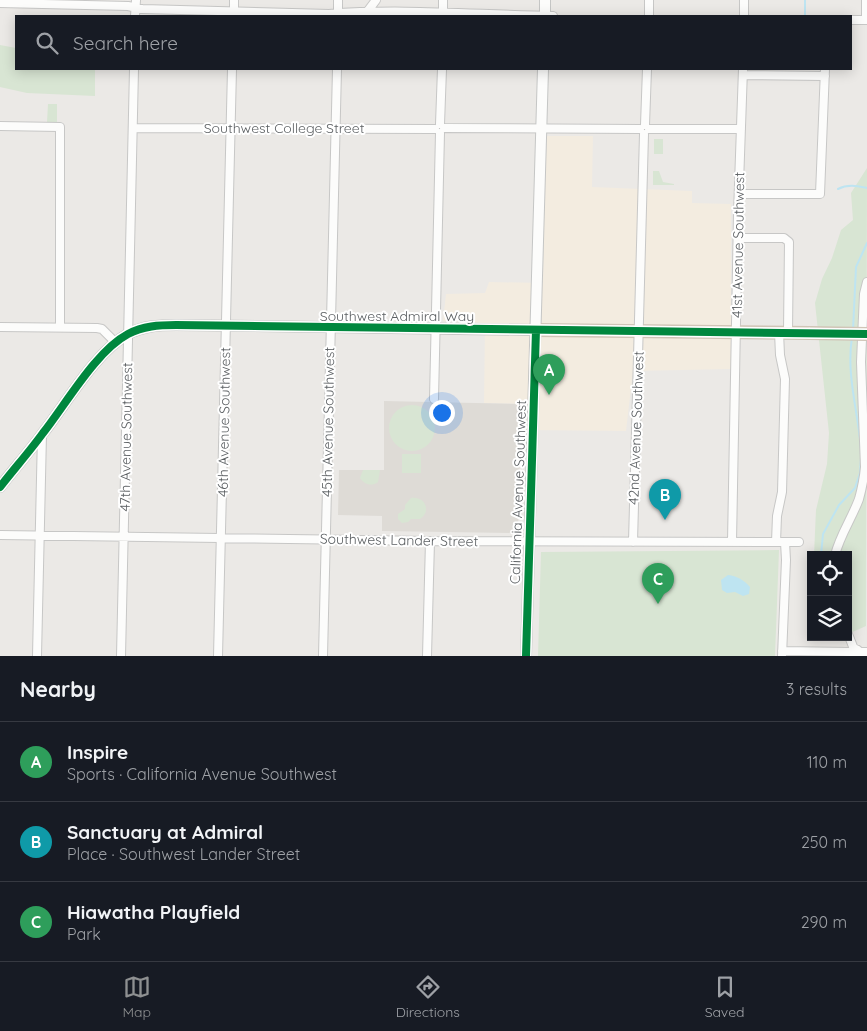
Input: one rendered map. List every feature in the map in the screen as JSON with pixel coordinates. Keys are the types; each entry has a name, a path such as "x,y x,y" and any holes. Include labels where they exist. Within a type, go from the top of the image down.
{"main road":[{"path":"545,15 546,0"},
{"name":"California Avenue Southwest","path":"526,656 543,70"},
{"name":"Southwest Admiral Way","path":"0,487 97,360 115,342 128,334 148,327 435,328 867,334"}],"street":[{"path":"234,0 234,14"},
{"path":"338,0 338,14"},
{"path":"367,12 376,0"},
{"path":"0,3 136,4 142,9 234,14 338,14 367,12 443,15 444,0"},
{"path":"648,15 649,0"},
{"path":"744,0 744,15"},
{"path":"852,20 866,20 866,0"},
{"name":"47th Avenue Southwest","path":"121,656 134,70"},
{"name":"46th Avenue Southwest","path":"218,656 232,70"},
{"name":"45th Avenue Southwest","path":"323,656 337,70"},
{"path":"434,399 442,70"},
{"name":"42nd Avenue Southwest","path":"633,542 647,70"},
{"path":"739,194 820,194 825,72 743,72"},
{"name":"41st Avenue Southwest","path":"732,542 743,72"},
{"path":"0,126 60,127 60,327"},
{"name":"Southwest College Street","path":"133,128 741,129"},
{"path":"738,238 784,238 790,245 784,332 780,355 785,379 782,492 777,516 786,560 782,653 857,653 851,641"},
{"path":"836,551 858,500 864,482 866,467 861,362 864,294 867,282"},
{"path":"0,326 102,329 115,342"},
{"path":"37,656 42,434"},
{"name":"Southwest Lander Street","path":"0,535 529,542 799,542"},
{"path":"428,656 430,541"}],"shaded area":[{"path":"547,136 593,136 592,187 692,191 692,203 731,204 731,369 633,371 626,431 523,430 523,404 484,403 485,323 443,321 446,294 485,293 489,282 543,283"},
{"path":"384,401 521,404 518,533 382,531 382,516 338,515 339,470 384,470"}],"green space":[{"path":"0,45 15,48 15,70 95,70 95,96 27,93 0,87"},
{"path":"48,104 57,104 57,123 47,122"},
{"path":"654,139 663,139 663,154 654,154"},
{"path":"867,168 866,626 852,632 852,551 814,551 816,510 827,464 829,433 815,303 841,230 853,220 851,193"},
{"path":"653,171 659,171 663,182 674,185 653,185"},
{"path":"407,405 417,405 431,415 435,428 431,441 425,447 417,451 407,451 393,441 389,433 389,423 399,409"},
{"path":"402,454 421,454 421,473 402,473"},
{"path":"363,470 380,470 378,482 370,485 364,482 360,478"},
{"path":"411,498 420,499 425,505 426,512 420,519 411,519 408,522 402,523 398,519 398,514 405,509 405,505"},
{"path":"779,550 775,656 538,656 541,552"}],"water":[{"path":"728,575 737,577 745,582 750,587 749,594 743,596 735,592 727,593 722,590 721,580"}],"waterway":[{"path":"805,0 805,15"},
{"path":"838,189 849,186 867,188"},
{"path":"853,330 856,267 867,243"},
{"path":"852,337 851,379 861,449"},
{"path":"821,551 823,534 839,505 855,488 860,473 861,458"}],"cycle path":[{"path":"0,487 38,440 93,365 116,342 139,329 176,325 867,334"},
{"path":"526,656 536,330"}],"place":[{"name":"Inspire","path":"549,395"},
{"name":"Sanctuary at Admiral","path":"665,520"},
{"name":"Hiawatha Playfield","path":"658,604"}]}
